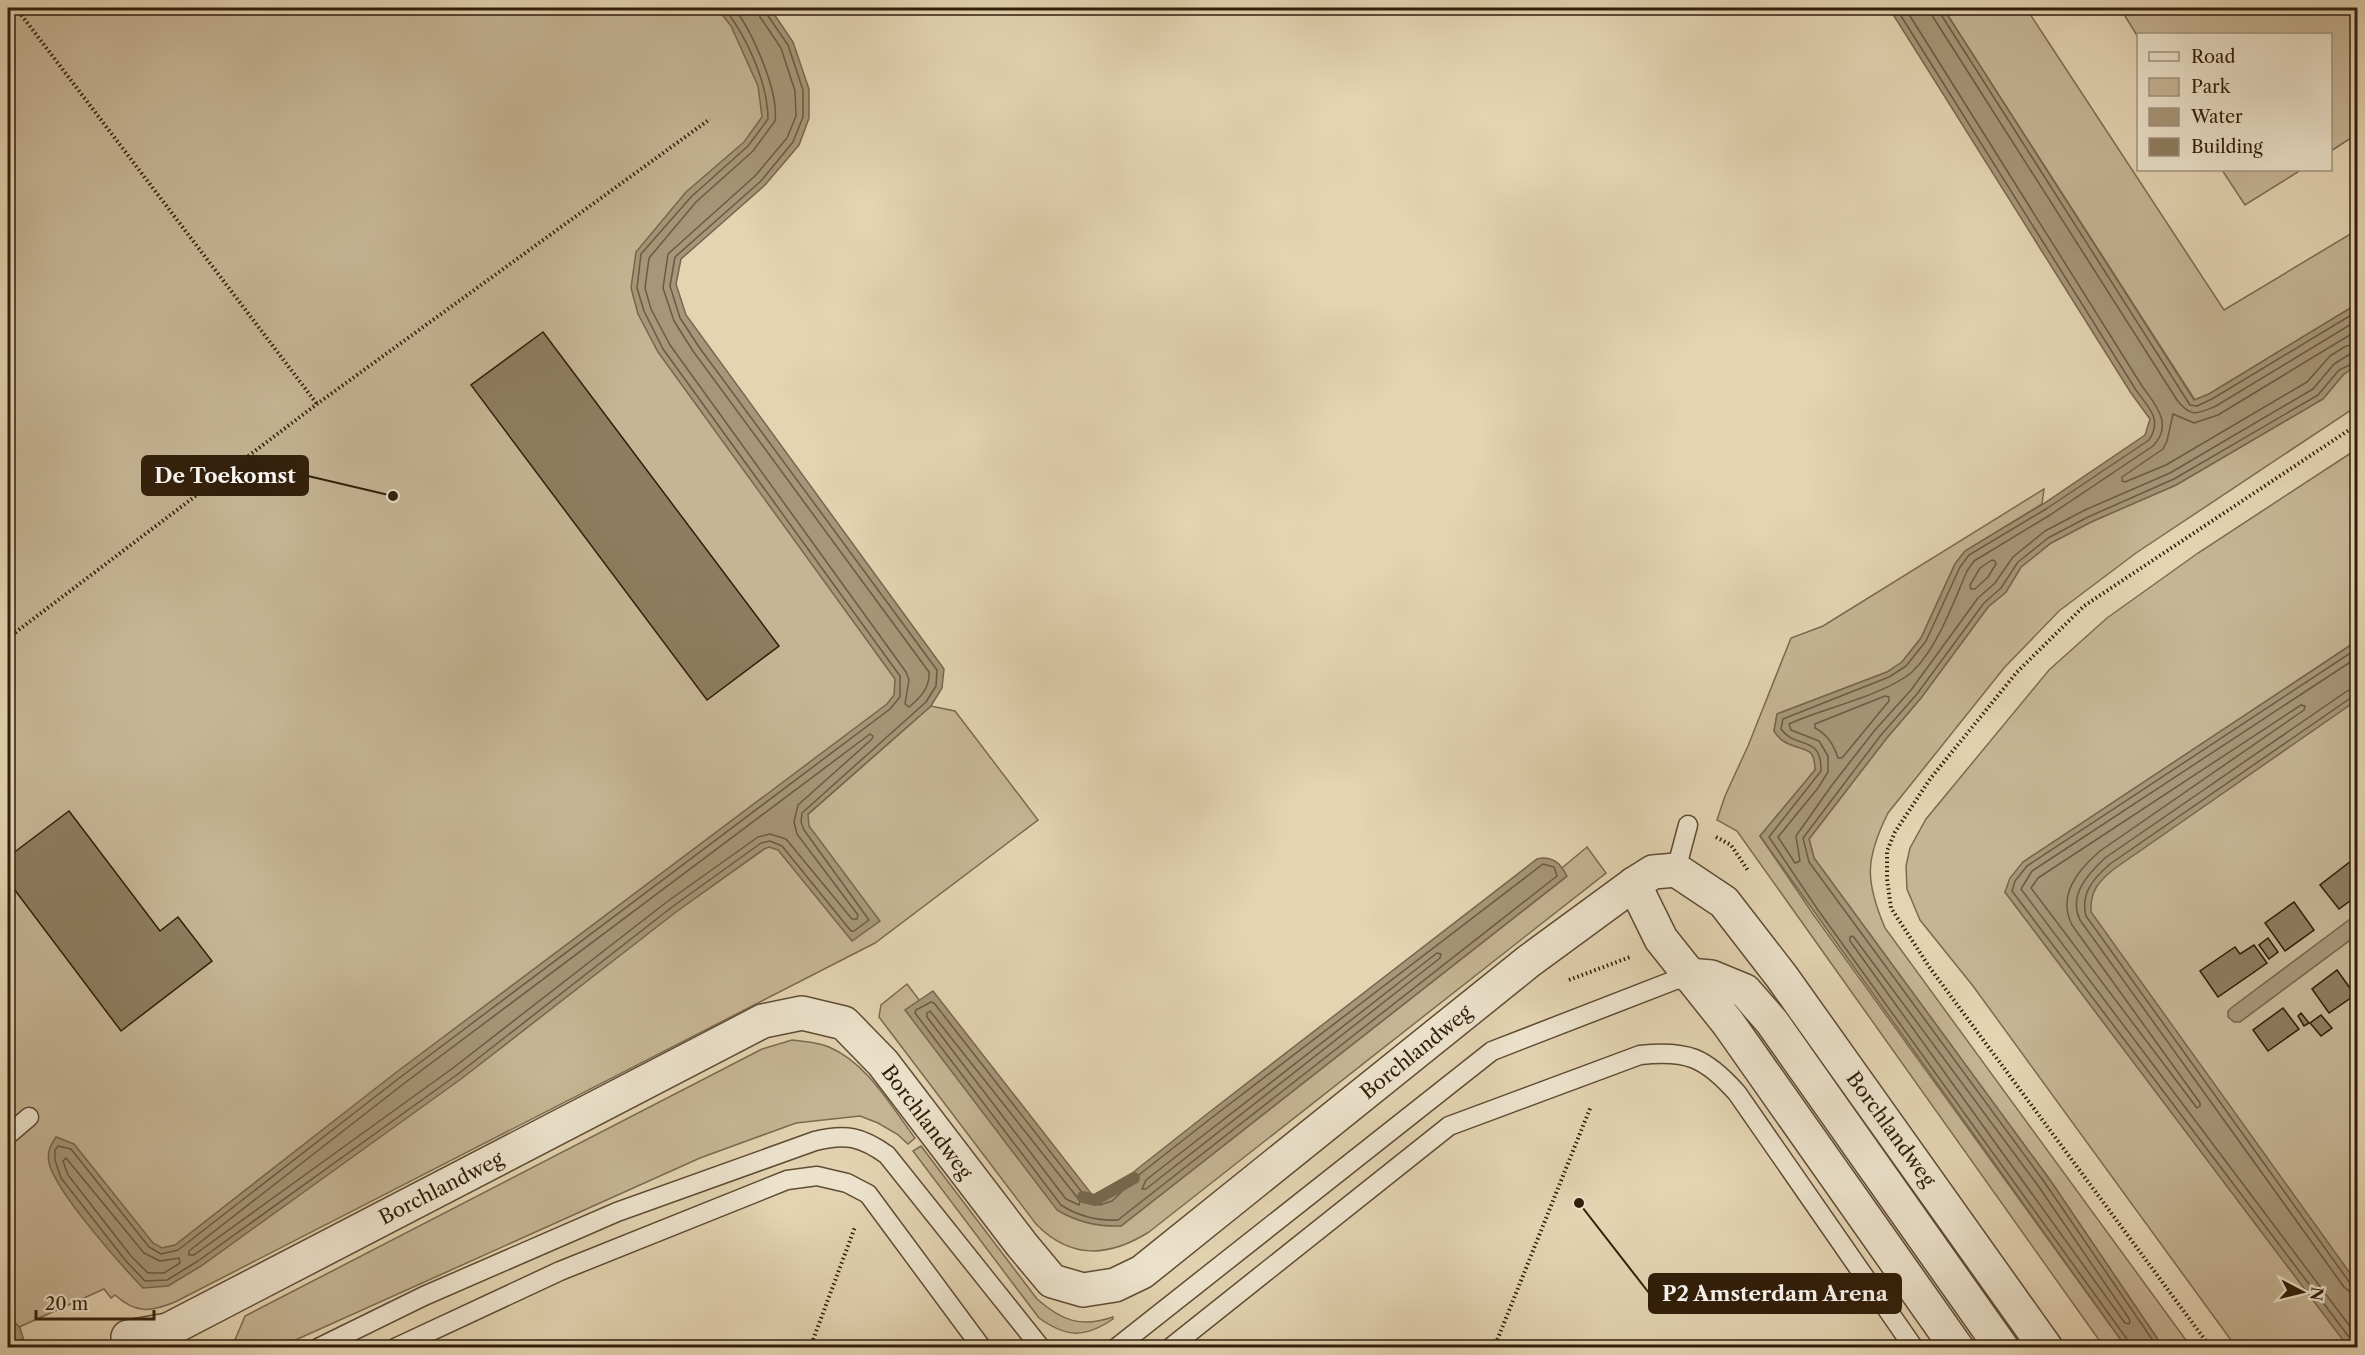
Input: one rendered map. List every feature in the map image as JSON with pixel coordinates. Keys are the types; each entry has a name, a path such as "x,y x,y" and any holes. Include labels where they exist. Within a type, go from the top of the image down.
{"street":[{"name":"Borchlandweg","path":"128,1337 168,1330 763,1021 802,1013 844,1023 884,1063 1008,1227 1052,1281 1083,1290 1115,1285 1142,1272 1501,983 1634,884 1653,872 1676,870 1724,902 1788,987 2046,1347"},
{"path":"1634,884 1661,939 1728,1023 1958,1347"},
{"name":"Borchlandweg","path":"1688,975 1711,977 1745,991 1772,1023 2002,1347"}],"lane":[{"path":"1676,870 1688,825"},
{"path":"1116,1347 1492,1051 1688,975"},
{"path":"1170,1347 1449,1126 1640,1054 1664,1052 1699,1058 1722,1076 1737,1093 1914,1347"},
{"path":"8,1135 29,1117"},
{"path":"318,1347 424,1296 617,1212 834,1136 863,1140 888,1155 1041,1347"},
{"path":"395,1347 560,1271 787,1180 817,1176 847,1183 868,1194 927,1277 982,1347"}],"path":[{"path":"16,8 318,404"},
{"path":"8,638 318,404 710,119"},
{"path":"2211,1347 1930,968 1892,908 1887,879 1887,851 1895,832 1930,779 2017,672 2084,606 2358,424"},
{"path":"1560,983 1638,954 1661,939"},
{"path":"1494,1347 1607,1067"}],"green space":[{"path":"8,8 743,8 777,127 639,271 907,673 898,709 165,1261 132,1276 143,1287 787,833 931,706 955,711 1038,820 875,943 175,1302 158,1308 137,1308 130,1306 115,1295 111,1298 104,1289 8,1332"},
{"path":"1943,8 2026,8 2224,310 2357,230 2357,304 2209,394 2195,400"},
{"path":"2120,8 2357,8 2357,134 2332,150 2332,33 2137,33 2137,35"},
{"path":"2223,171 2299,171 2245,205"},
{"path":"2357,365 2357,406 2136,553 2059,611 2004,668 1888,813 1880,829 1872,857 1871,883 1885,928 2191,1347 2163,1347 2050,1180 1814,858 1809,839 1886,739 1921,698 1988,607 2006,592 2021,567 2051,543 2091,522 2176,485 2323,399 2343,375"},
{"path":"2357,449 2357,641 2023,862 2005,892 2349,1347 2236,1347 1973,986 1920,920 1907,889 1906,866 1910,848 1926,819 2049,670 2107,618 2198,553"},
{"path":"2044,489 2042,504 1965,551 1955,564 1921,638 1902,662 1887,672 1777,714 1774,731 1785,742 1810,752 1813,756 1815,770 1760,836 1813,914 2126,1347 2104,1347 1737,831 1717,820 1791,638 1823,626"},
{"path":"2357,646 2357,1315 2049,885"},
{"path":"1587,847 1606,873 1149,1232 1105,1250 1077,1249 1063,1244 1049,1236 1036,1224 879,1017 881,1005 907,984 920,1001 906,1010 1121,1226 1566,877 1562,868"},
{"path":"792,1040 829,1047 855,1063 877,1086 915,1138 908,1144 897,1134 860,1116 796,1123 700,1158 280,1347 232,1347 245,1316 762,1049"},
{"path":"921,1146 1037,1299 1055,1313 1072,1320 1091,1322 1113,1317 1113,1319 1094,1330 1076,1333 1058,1329 1039,1318 913,1151"}],"water":[{"path":"717,8 770,8 793,42 809,89 809,118 799,145 765,185 681,259 676,284 686,315 944,669 942,688 931,706 808,814 809,826 880,921 852,941 778,850 769,847 764,849 676,912 461,1079 201,1266 168,1286 143,1288 90,1227 54,1176 48,1156 56,1137 74,1144 153,1243 162,1248 175,1245 394,1074 887,704 894,695 895,679 658,352 638,314 631,288 636,252 686,192 744,142 762,117 758,86 731,26"},
{"path":"1889,8 1943,8 2194,400 2209,394 2357,304 2357,365 2343,375 2323,399 2176,485 2091,522 2051,543 2021,567 2006,592 1988,607 1921,698 1886,739 1809,839 1814,858 2050,1180 2163,1347 2126,1347 1760,836 1815,770 1813,756 1810,752 1783,741 1774,731 1777,714 1887,672 1902,662 1921,638 1955,564 1965,551 2043,504 2145,435 2150,419 2131,393"},
{"path":"2357,641 2357,700 2114,869 2096,888 2091,905 2091,912 2357,1283 2357,1347 2349,1348 2005,892 2010,878 2023,862"},
{"path":"1542,858 1558,863 1567,876 1121,1226 1088,1223 1057,1210 905,1010 933,991 1093,1196 1104,1199 1136,1170 1207,1114 1537,859"},
{"path":"2357,914 2357,935 2240,1022 2234,1022 2228,1017 2228,1011 2231,1008"},
{"path":"8,1315 20,1328 26,1347 8,1347"}],"building":[{"path":"543,332 779,646 707,700 471,385"},
{"path":"69,811 160,931 178,917 212,961 121,1031 8,881 8,857"},
{"path":"2351,861 2358,870 2358,895 2339,909 2320,885"},
{"path":"2294,902 2314,930 2285,951 2265,923"},
{"path":"2268,938 2278,952 2269,959 2259,945"},
{"path":"2254,945 2267,963 2218,997 2200,971 2235,947 2240,954"},
{"path":"2337,970 2355,995 2329,1013 2312,989"},
{"path":"2283,1008 2299,1029 2268,1051 2253,1030"},
{"path":"2301,1013 2309,1023 2304,1026 2298,1016"},
{"path":"2321,1015 2332,1028 2321,1036 2310,1023"}],"waterway":[{"path":"1083,1197 1095,1200 1134,1178"}],"place":[{"name":"De Toekomst","path":"393,496"},
{"name":"P2 Amsterdam Arena","path":"1579,1203"}]}
